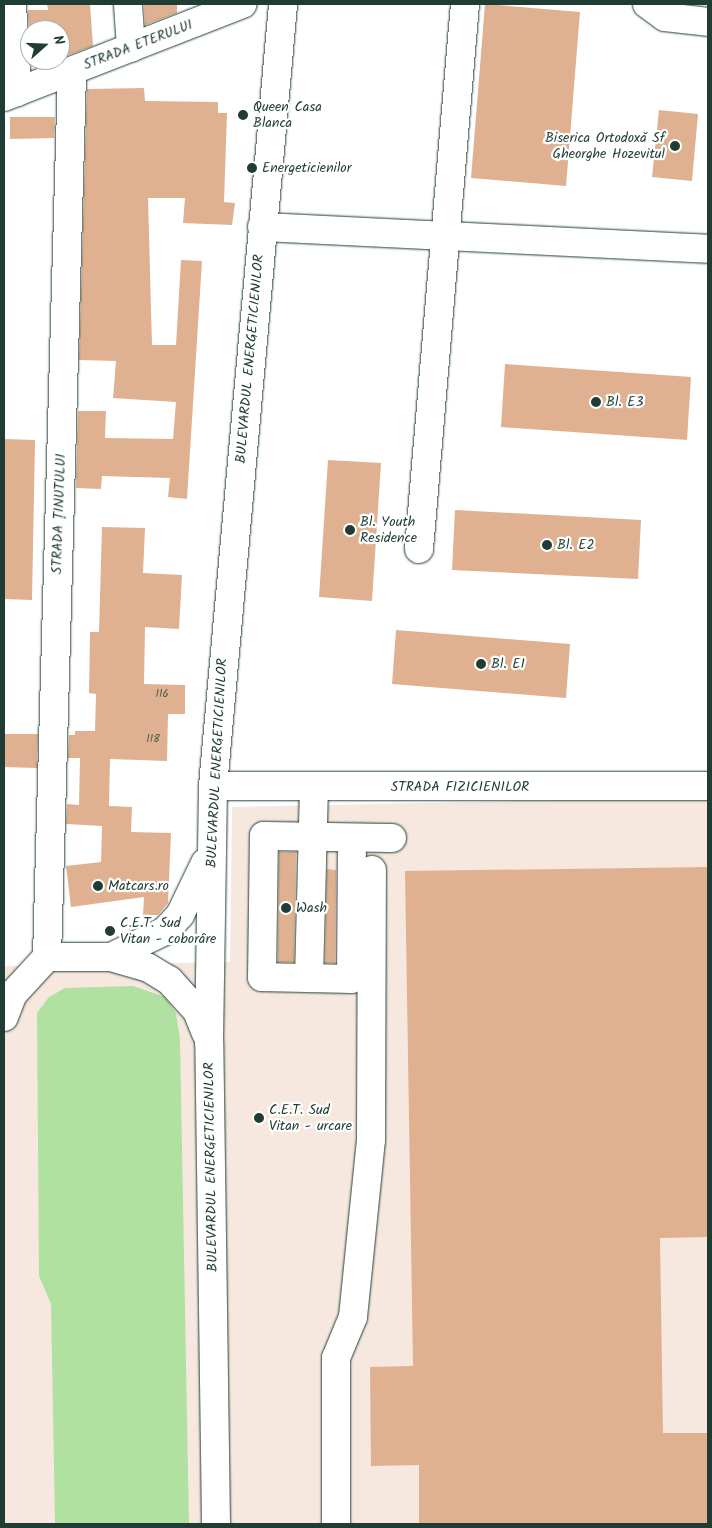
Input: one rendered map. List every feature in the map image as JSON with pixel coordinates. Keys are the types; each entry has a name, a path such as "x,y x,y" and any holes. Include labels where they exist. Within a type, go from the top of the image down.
{"street":[{"path":"10,94 12,4"},
{"path":"128,4 131,48"},
{"name":"BULEVARDUL ENERGETICIENILOR","path":"216,1524 209,1042 210,850 213,786 282,4"},
{"path":"419,549 465,4"},
{"path":"647,4 665,17 708,22"},
{"name":"STRADA ETERULUI","path":"10,94 239,5"},
{"name":"STRADA ȚINUTULUI","path":"47,957 72,70"},
{"path":"262,227 708,249"},
{"name":"STRADA FIZICIENILOR","path":"213,786 314,788 708,786"},
{"path":"310,978 314,788"},
{"path":"352,838 351,978 262,977 264,836 392,838"},
{"path":"111,957 141,946 180,915 210,850"},
{"path":"336,1524 336,1358 353,1318 371,1140 372,870"},
{"path":"7,1000 47,957 111,957 147,967 184,992 209,1042"}],"shaded area":[{"path":"708,797 708,1524 4,1524 4,966 230,962 232,807"}],"green space":[{"path":"133,986 165,997 176,1013 180,1039 189,1524 55,1524 51,1304 39,1276 37,1013 49,997 65,988"}],"building":[{"path":"47,4 90,4 93,46 70,54 70,20 29,20 28,10 48,10"},
{"path":"144,4 177,4 177,13 145,25"},
{"path":"485,4 580,12 566,186 471,178"},
{"path":"144,88 145,101 218,102 218,113 227,113 224,202 235,203 232,225 183,223 185,198 148,198 152,345 176,345 181,260 202,261 187,499 168,497 170,478 102,476 101,489 76,488 78,411 106,411 105,438 173,439 176,402 113,398 116,361 79,360 87,89"},
{"name":"Biserica Ortodoxă Sf Gheorghe Hozevitul","path":"659,110 698,114 692,181 652,177"},
{"path":"10,117 55,117 54,138 10,139"},
{"name":"Bl. E3","path":"505,364 691,377 687,440 501,427"},
{"path":"4,439 35,440 32,600 4,599"},
{"name":"Bl. Youth Residence","path":"328,460 381,463 372,601 319,597"},
{"name":"Bl. E2","path":"455,510 641,520 638,579 452,570"},
{"path":"102,527 145,528 143,573 182,575 179,629 145,627 144,684 185,685 185,714 168,714 167,761 110,759 109,806 132,807 131,832 171,833 168,903 158,915 143,915 144,897 71,907 66,866 101,862 102,826 66,824 67,804 79,805 80,758 68,758 69,735 75,735 75,731 95,731 96,694 89,693 90,632 99,632"},
{"name":"Bl. E1","path":"396,630 570,644 566,698 392,684"},
{"path":"4,734 38,734 37,768 4,767"},
{"name":"Wash","path":"279,852 296,852 294,962 278,962"},
{"path":"708,867 708,1237 660,1238 663,1433 708,1433 708,1524 419,1524 419,1465 371,1466 370,1367 413,1366 405,871"},
{"path":"327,869 336,870 335,963 325,963"}],"place":[{"name":"Queen Casa Blanca","path":"243,115"},
{"name":"Biserica Ortodoxă Sf Gheorghe Hozevitul","path":"675,146"},
{"name":"Energeticienilor","path":"252,168"},
{"name":"Bl. E3","path":"596,402"},
{"name":"Bl. Youth Residence","path":"350,530"},
{"name":"Bl. E2","path":"547,545"},
{"name":"Bl. E1","path":"481,664"},
{"name":"Matcars.ro","path":"98,886"},
{"name":"Wash","path":"286,908"},
{"name":"C.E.T. Sud Vitan - coborâre","path":"110,931"},
{"name":"C.E.T. Sud Vitan - urcare","path":"259,1118"}]}
